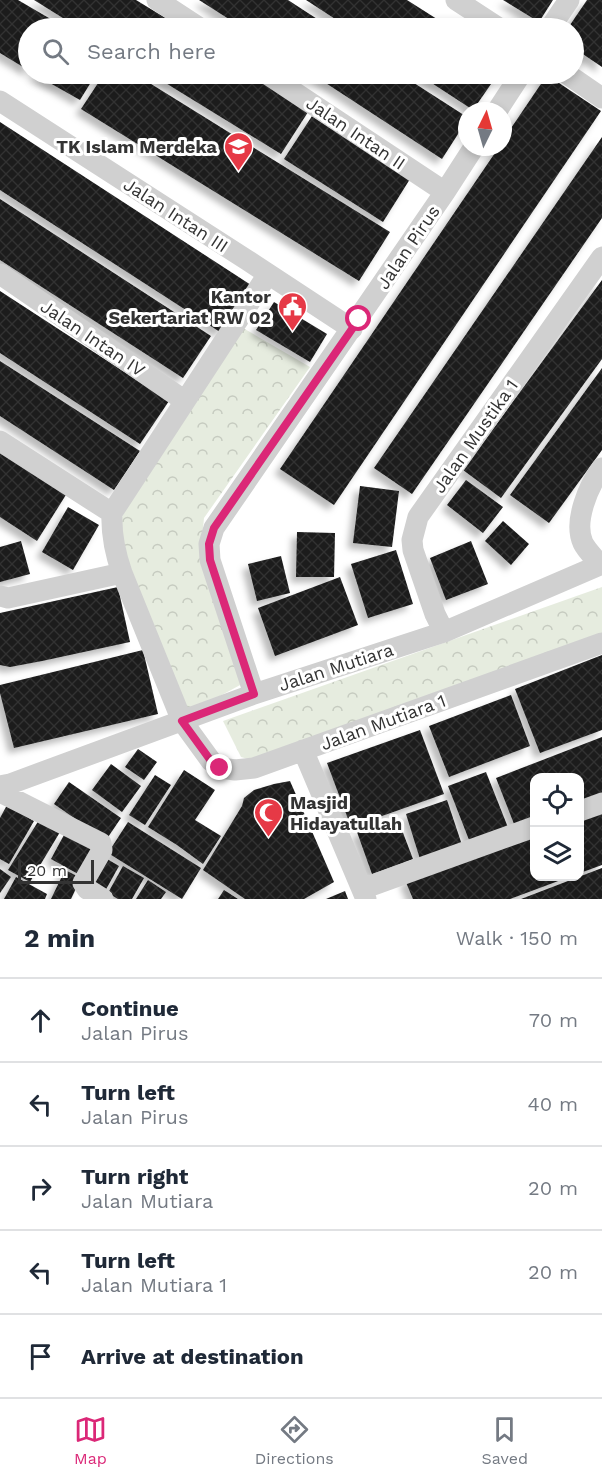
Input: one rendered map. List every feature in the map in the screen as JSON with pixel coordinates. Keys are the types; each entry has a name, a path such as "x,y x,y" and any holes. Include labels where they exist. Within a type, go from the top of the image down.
{"street":[{"path":"157,0 185,18"},
{"path":"456,0 484,18"},
{"path":"556,18 568,0"},
{"name":"Jalan Intan II","path":"282,84 445,192"},
{"path":"503,102 515,84"},
{"path":"582,84 602,98"},
{"name":"Jalan Intan III","path":"0,101 352,329"},
{"name":"Jalan Pirus","path":"254,694 210,560 209,544 214,528 468,156"},
{"name":"Jalan Mustika 1","path":"444,632 435,614 413,550 412,540 418,517 602,257"},
{"name":"Jalan Intan IV","path":"0,274 185,401"},
{"path":"182,721 122,573 112,537 112,513 268,274"},
{"path":"0,441 112,513"},
{"path":"601,565 583,543 581,515 587,496 602,468"},
{"name":"Jalan Mutiara","path":"0,786 254,694 444,632 601,565"},
{"path":"0,596 8,598 122,573"},
{"name":"Jalan Mutiara 1","path":"182,721 211,761 220,768 235,770 254,768 602,643"},
{"path":"303,750 364,894 530,829"},
{"path":"0,792 101,843 102,850 83,883 87,889 103,899"},
{"path":"584,809 602,802"}],"green space":[{"path":"243,328 310,367 204,518 200,559 242,684 187,714 129,584 121,539 122,517 132,496"},
{"path":"602,587 602,635 272,766 241,757 223,721"}],"building":[{"path":"0,0 18,0 49,18 18,18 18,64 0,53"},
{"path":"34,0 136,0 166,18 63,18"},
{"path":"199,0 288,0 316,18 227,18"},
{"path":"306,0 407,0 435,18 334,18"},
{"path":"503,0 553,0 542,18 532,18"},
{"path":"587,0 602,0 602,67 584,55 584,18 575,18"},
{"path":"52,84 90,84 80,100"},
{"path":"97,84 151,84 390,232 359,281 81,109"},
{"path":"167,84 270,84 310,109 281,154"},
{"path":"327,84 416,84 458,111 458,134 442,159"},
{"path":"433,84 491,84 479,102 461,102"},
{"path":"541,84 560,84 601,111 334,505 280,469 493,156 512,156 512,127"},
{"path":"312,116 410,179 383,222 284,159"},
{"path":"0,122 251,285 220,332 0,190"},
{"path":"602,137 602,218 412,494 374,468"},
{"path":"0,199 211,336 183,378 0,260"},
{"path":"602,280 602,359 501,498 463,470"},
{"path":"0,291 169,401 140,444 0,353"},
{"name":"Kantor Sekertariat RW 02","path":"274,302 327,334 310,362 256,330"},
{"path":"0,361 140,451 114,490 0,416"},
{"path":"602,368 602,450 549,523 510,495"},
{"path":"0,446 69,490 37,541 0,517"},
{"path":"466,480 503,507 483,533 447,505"},
{"path":"360,486 399,491 392,547 353,543"},
{"path":"68,507 99,525 73,570 42,552"},
{"path":"503,521 529,544 511,565 485,541"},
{"path":"297,532 335,533 334,577 296,577"},
{"path":"21,541 30,574 0,582 0,547"},
{"path":"471,541 488,584 446,600 430,558"},
{"path":"396,550 413,604 368,618 351,564"},
{"path":"281,556 290,593 257,601 248,564"},
{"path":"340,577 358,625 275,656 258,608"},
{"path":"118,587 130,642 10,667 0,665 0,613"},
{"path":"143,650 158,714 14,748 0,685"},
{"path":"602,655 602,730 540,753 515,689"},
{"path":"511,695 530,746 449,777 429,726"},
{"path":"420,730 444,794 351,827 327,763"},
{"path":"602,737 602,796 584,803 584,773 530,773 530,824 516,829 496,778"},
{"path":"138,749 157,762 144,780 125,767"},
{"path":"111,764 141,786 122,812 92,790"},
{"path":"184,770 215,790 195,820 221,836 203,864 148,827"},
{"path":"486,772 509,830 471,845 448,786"},
{"path":"155,775 171,785 145,825 129,815"},
{"name":"Masjid Hidayatullah","path":"290,781 334,882 304,899 245,899 203,870 242,806 244,798 254,790"},
{"path":"69,782 121,818 106,840 54,804"},
{"path":"447,800 462,845 420,859 406,814"},
{"path":"7,805 34,821 9,864 0,859 0,818"},
{"path":"602,807 602,865 584,872 584,827 584,814"},
{"path":"397,817 413,859 372,874 357,832"},
{"path":"39,820 60,832 30,882 8,870"},
{"path":"128,822 201,868 182,899 108,853"},
{"path":"65,833 95,851 80,875 51,859"},
{"path":"530,833 530,881 558,881 510,899 413,899 405,880"},
{"path":"102,856 119,866 104,893 87,883"},
{"path":"123,866 144,878 132,899 118,899 108,893"},
{"path":"602,868 602,899 521,899 568,881 584,881 584,875"},
{"path":"0,869 11,877 0,893"},
{"path":"65,870 81,878 71,899 51,899"},
{"path":"16,877 47,894 45,899 4,899"},
{"path":"148,880 166,892 161,899 136,899"},
{"path":"224,890 238,899 218,899"},
{"path":"345,891 348,899 326,899"}],"place":[{"name":"TK Islam Merdeka","path":"238,172"},
{"name":"Kantor Sekertariat RW 02","path":"292,332"},
{"name":"Masjid Hidayatullah","path":"269,838"}],"route":[{"path":"220,768 211,761 182,721 254,694 210,560 209,544 214,528 359,319"}]}
